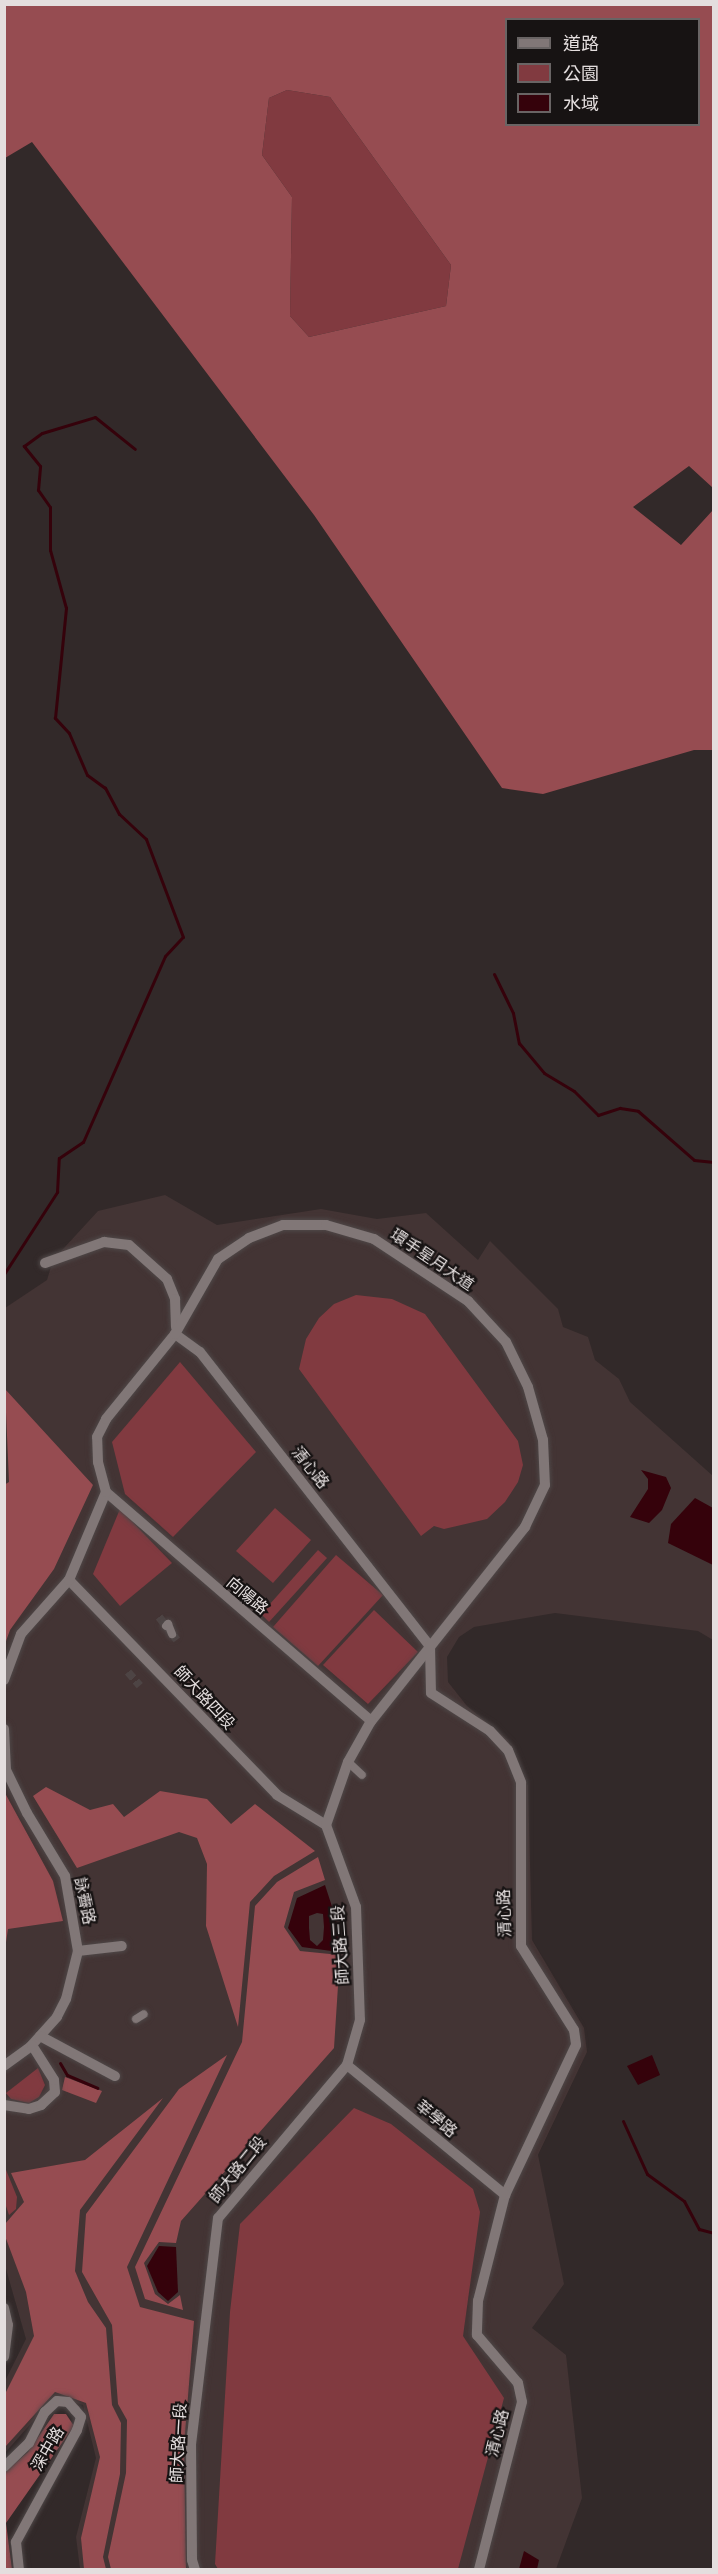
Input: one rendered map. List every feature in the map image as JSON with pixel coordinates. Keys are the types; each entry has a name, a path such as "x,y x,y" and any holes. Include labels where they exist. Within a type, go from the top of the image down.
{"street":[{"name":"環手星月大道","path":"106,1492 98,1462 97,1437 142,1370 175,1334 218,1259 249,1238 283,1225 326,1224 374,1239 468,1301 506,1342 528,1387 543,1440 545,1485 525,1527 371,1721 348,1762 326,1825"},
{"path":"45,1263 104,1242 129,1245 166,1279 178,1317 175,1334"},
{"name":"清心路","path":"175,1334 200,1352 430,1646 431,1693 490,1731 508,1750 521,1783 521,1946 574,2030 576,2045 505,2195 478,2301 477,2335 518,2383 522,2402 479,2570"},
{"path":"4,1680 21,1634 69,1580 106,1492"},
{"name":"向陽路","path":"106,1492 371,1721"},
{"name":"師大路四段","path":"69,1580 277,1795 326,1825"},
{"path":"166,1626 168,1624 172,1634"},
{"name":"詠霽路","path":"4,1730 6,1770 27,1813 65,1876 78,1951 66,1999 32,2045 4,2066"},
{"path":"348,1762 362,1775"},
{"name":"師大路三段","path":"326,1825 347,1873 358,1928 360,2020 347,2065"},
{"path":"78,1951 91,1946 122,1946"},
{"path":"40,2036 115,2076"},
{"path":"4,2105 29,2109 41,2105 55,2092 54,2080 32,2045"},
{"name":"莘學路","path":"347,2065 505,2195"},
{"name":"師大路二段","path":"205,2318 218,2218 347,2065"},
{"path":"4,2308 8,2325 4,2357"},
{"name":"師大路一段","path":"195,2570 192,2560 191,2443 205,2318"},
{"name":"深中路","path":"4,2467 29,2443 45,2412 57,2401 68,2402 81,2417 77,2430 16,2542 19,2570"}],"shaded area":[{"path":"5,4 713,5 713,488 689,466 633,507 681,545 713,510 713,750 694,750 543,794 502,788 314,515 32,142 5,158","holes":["287,90 330,97 451,265 446,306 309,337 290,316 292,197 262,155 269,98"]},
{"path":"165,1195 217,1225 321,1209 377,1219 426,1213 478,1260 490,1241 558,1309 563,1327 588,1337 595,1360 619,1379 630,1402 713,1476 713,1640 698,1631 555,1613 474,1627 459,1637 447,1657 448,1682 467,1706 508,1740 528,1786 532,1940 584,2028 587,2052 538,2155 564,2284 532,2328 566,2355 582,2498 556,2569 80,2569 76,2537 96,2458 83,2405 55,2396 5,2453 4,2383 26,2339 4,2262 5,1308 47,1280 53,1260 98,1211"},
{"path":"5,1389 93,1485 54,1569 10,1630 5,1644 4,1485 9,1482"},
{"path":"46,1787 90,1810 113,1804 124,1817 160,1791 207,1799 231,1824 255,1804 315,1851 274,1876 250,1902 238,2027 206,1926 207,1864 197,1838 179,1832 77,1868 33,1796"},
{"path":"5,1793 53,1881 63,1921 8,1929 5,1949"},
{"path":"318,1857 325,1880 294,1892 284,1927 300,1951 340,1955 334,2048 181,2221 176,2243 159,2242 144,2263 155,2294 168,2304 180,2295 183,2310 145,2299 135,2267 242,2042 255,1906 277,1882"},
{"path":"227,2055 127,2267 140,2307 194,2321 184,2447 186,2569 111,2569 108,2557 126,2473 127,2420 118,2404 112,2325 82,2272 86,2214 179,2089"},
{"path":"65,2077 102,2091 96,2103 62,2090"},
{"path":"163,2098 80,2210 75,2271 88,2302 106,2328 112,2405 121,2423 120,2474 103,2557 106,2569 84,2569 81,2538 100,2457 86,2403 55,2392 5,2447 5,2394 34,2336 26,2292 5,2236 5,2224 24,2202 11,2173 85,2160"},
{"path":"54,2414 66,2414 74,2426 6,2523 12,2569 5,2570 5,2472 28,2452"}],"green space":[{"path":"287,90 330,97 451,265 446,306 309,337 290,316 292,197 262,155 269,98"},
{"path":"356,1295 392,1299 425,1314 518,1441 523,1465 518,1482 505,1502 487,1519 444,1529 434,1526 421,1536 299,1369 306,1339 319,1318 334,1304"},
{"path":"180,1362 256,1452 173,1537 125,1494 112,1442"},
{"path":"275,1508 311,1540 273,1583 236,1551"},
{"path":"120,1509 172,1563 120,1606 93,1574"},
{"path":"318,1550 327,1558 269,1622 261,1614"},
{"path":"336,1555 383,1595 318,1666 273,1627"},
{"path":"374,1610 418,1652 368,1704 323,1665"},
{"path":"38,2068 45,2085 39,2097 29,2103 11,2099 6,2093"},
{"path":"354,2108 391,2124 473,2189 480,2212 463,2336 504,2398 458,2569 218,2569 215,2564 230,2312 240,2224"},
{"path":"4,2165 17,2197 16,2209 9,2215 5,2203"}],"water":[{"path":"641,1470 666,1477 671,1488 662,1510 649,1523 630,1517 648,1489 648,1479"},
{"path":"695,1498 713,1508 713,1565 668,1543 671,1524"},
{"path":"325,1885 336,1919 339,1952 302,1947 288,1928 297,1898","holes":["317,1913 323,1914 323,1940 317,1946 310,1940 309,1916"]},
{"path":"652,2055 660,2075 638,2085 627,2066"},
{"path":"159,2246 176,2247 178,2292 168,2301 158,2292 147,2266"},
{"path":"524,2551 539,2560 537,2569 519,2569"}],"waterway":[{"path":"4,1274 57,1192 59,1158 83,1142 165,956 183,937 146,839 119,814 105,788 87,775 69,733 55,718 66,608 50,550 50,507 38,490 40,466 24,446 42,433 95,417 135,449"},
{"path":"494,974 513,1013 519,1043 544,1073 574,1091 598,1115 620,1108 638,1111 694,1160 714,1162"},
{"path":"60,2063 67,2075 97,2088"},
{"path":"623,2121 647,2174 684,2201 699,2229 714,2233"}],"tunnel":[{"path":"159,1617 177,1640"},
{"path":"128,1672 140,1686"}]}
